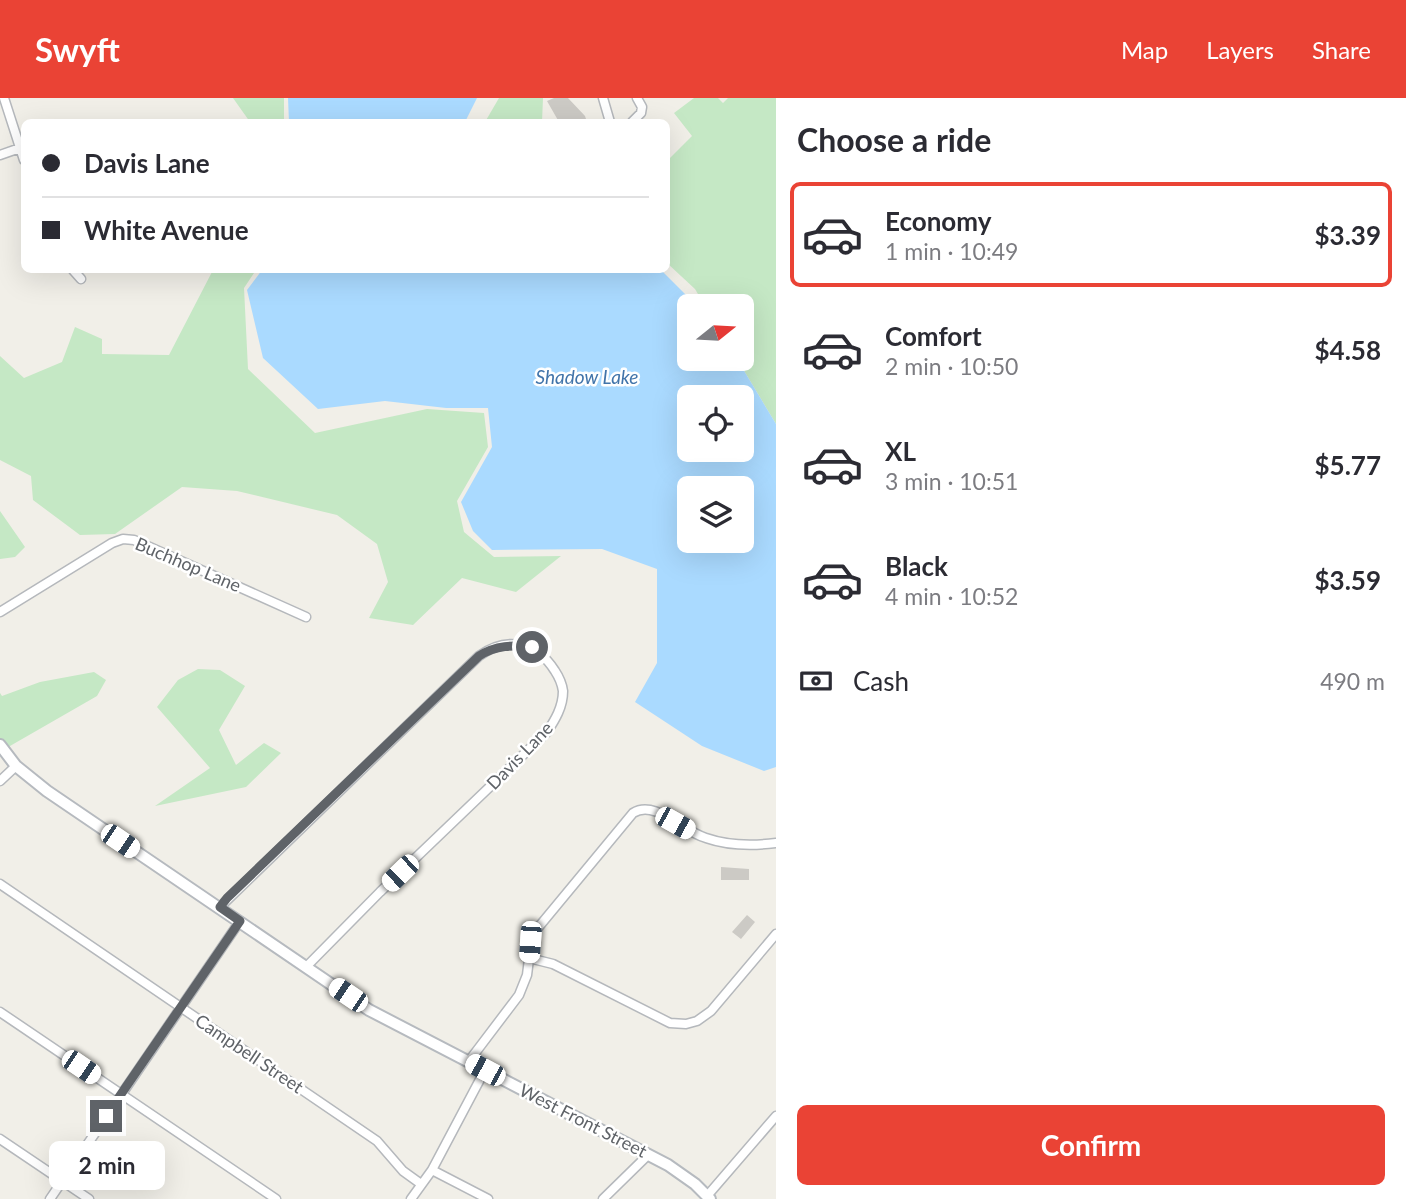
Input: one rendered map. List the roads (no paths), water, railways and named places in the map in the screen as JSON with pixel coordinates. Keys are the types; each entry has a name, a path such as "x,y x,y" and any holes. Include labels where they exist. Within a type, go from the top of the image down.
{"street":[{"path":"4,98 21,151"},
{"path":"603,98 609,119"},
{"path":"635,119 642,107 637,98"},
{"path":"0,155 20,148"},
{"path":"76,273 81,279"},
{"name":"Buchhop Lane","path":"0,612 111,543 134,540 306,617"},
{"name":"Davis Lane","path":"220,907 479,656 503,646 537,650 550,663 561,682 562,702 555,721 540,739 306,967"},
{"name":"West Front Street","path":"0,745 16,766 65,803 369,1010 648,1155 682,1174 708,1198"},
{"path":"0,781 16,766"},
{"path":"469,1061 519,995 527,975 532,935 633,813 650,808 692,833 724,843 776,843"},
{"name":"Campbell Street","path":"0,884 377,1141 403,1171 421,1184"},
{"path":"50,1199 240,921"},
{"path":"529,958 553,964 662,1020 686,1024 697,1021 711,1011 776,934"},
{"path":"0,1012 276,1199"},
{"path":"411,1199 432,1170 485,1070"},
{"path":"708,1198 776,1116"},
{"path":"0,1139 89,1199"},
{"path":"603,1199 648,1155"},
{"path":"432,1170 488,1199"}],"water":[{"path":"288,98 477,98 466,119 289,119"},
{"name":"Shadow Lake","path":"260,273 664,273 685,294 677,294 677,371 744,371 753,385 677,385 677,462 754,462 754,387 776,424 776,767 764,771 702,746 635,702 657,663 657,569 602,549 492,550 473,531 461,502 492,447 488,408 446,408 385,401 318,409 263,358 247,290"}]}
